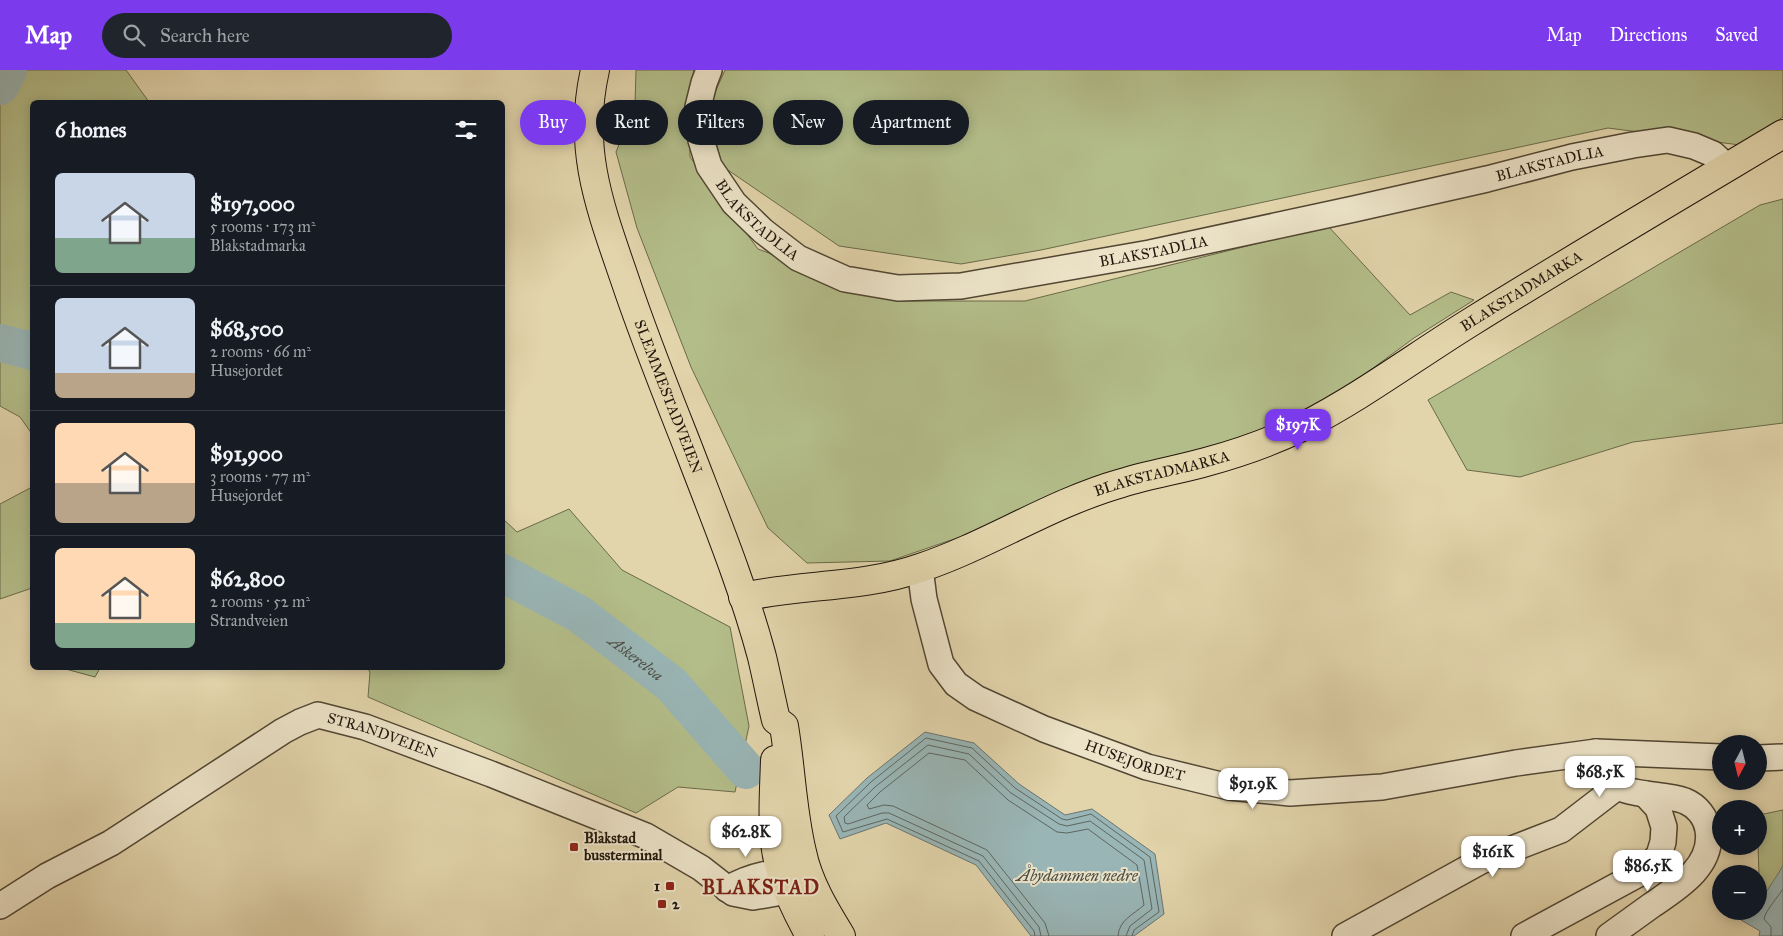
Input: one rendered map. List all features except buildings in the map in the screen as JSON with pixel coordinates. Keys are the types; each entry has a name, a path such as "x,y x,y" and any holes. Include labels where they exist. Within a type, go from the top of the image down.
{"main road":[{"name":"SLEMMESTADVEIEN","path":"595,70 588,115 588,133 594,180 600,206 633,305 743,597 761,656 776,720 784,726 802,853 792,878 810,936"},
{"name":"BLAKSTADMARKA","path":"743,597 774,590 853,583 892,577 976,547 1079,498 1121,483 1216,459 1261,444 1303,426 1337,408 1472,321 1783,134"},
{"name":"SLEMMESTADVEIEN","path":"792,878 828,914 841,936"}],"street":[{"name":"BLAKSTADLIA","path":"710,70 704,83 698,107 701,140 709,166 734,203 762,231 798,258 845,279 898,288 961,286 1150,252 1354,209 1572,157 1633,145 1668,140 1694,146 1713,154 1727,167"},
{"name":"HUSEJORDET","path":"920,568 924,599 941,664 956,684 976,698 1044,729 1147,767 1230,787 1290,794 1382,786 1516,763 1596,752 1712,757"},
{"name":"STRANDVEIEN","path":"0,906 47,876 111,843 283,731 318,715 365,727 491,774 646,836 701,868 727,889 747,878 792,878"},
{"path":"1596,752 1608,776 1617,787 1686,801 1699,811 1706,820 1709,835 1708,848 1693,873 1683,884 1608,936"},
{"path":"1768,758 1783,757"},
{"path":"1345,936 1481,861 1561,830 1617,787"},
{"path":"1524,936 1644,871 1658,855 1664,842 1664,827 1658,808 1646,794"}],"green space":[{"path":"0,70 126,70 148,100 30,100 30,431 20,417 0,406"},
{"path":"636,70 694,70 689,89 689,100 678,100 678,145 690,145 690,157 758,249 897,301 1025,301 1328,226 1410,315 1451,292 1474,300 1414,338 1320,407 1120,482 890,561 807,563 768,528 691,367 637,228 616,152 619,145 668,145 668,100 635,100"},
{"path":"725,70 1783,70 1783,117 1740,145 1608,128 1041,250 961,264 839,246 722,166 717,145 763,145 763,100 712,100"},
{"path":"1783,199 1783,423 1633,442 1520,477 1467,470 1428,400 1760,205"},
{"path":"30,488 30,589 0,599 0,504"},
{"path":"569,509 622,570 730,627 749,726 735,792 678,787 636,813 368,697 370,672 368,670 505,670 505,521 517,532"},
{"path":"69,670 99,670 95,677"},
{"path":"1783,810 1783,936 1761,936 1760,920 1767,920 1767,865 1759,865 1758,855 1767,855 1767,813"}],"water":[{"name":"Åbydammen nedre","path":"925,732 974,743 1019,784 1065,815 1092,809 1155,854 1164,914 1134,936 1031,936 976,865 886,823 840,839 829,815 867,778"},
{"path":"1783,865 1783,936 1759,936 1760,931 1741,920 1767,920 1767,891"}],"waterway":[{"name":"Askerelva","path":"0,86 8,70"},
{"name":"Askerelva","path":"0,343 30,350"},
{"name":"Askerelva","path":"505,575 579,614 671,684 746,770"}],"place":[{"name":"Blakstad bussterminal","path":"574,847"},
{"name":"1","path":"670,886"},
{"name":"2","path":"662,904"}],"district":[{"name":"BLAKSTAD","path":"761,887"}]}
